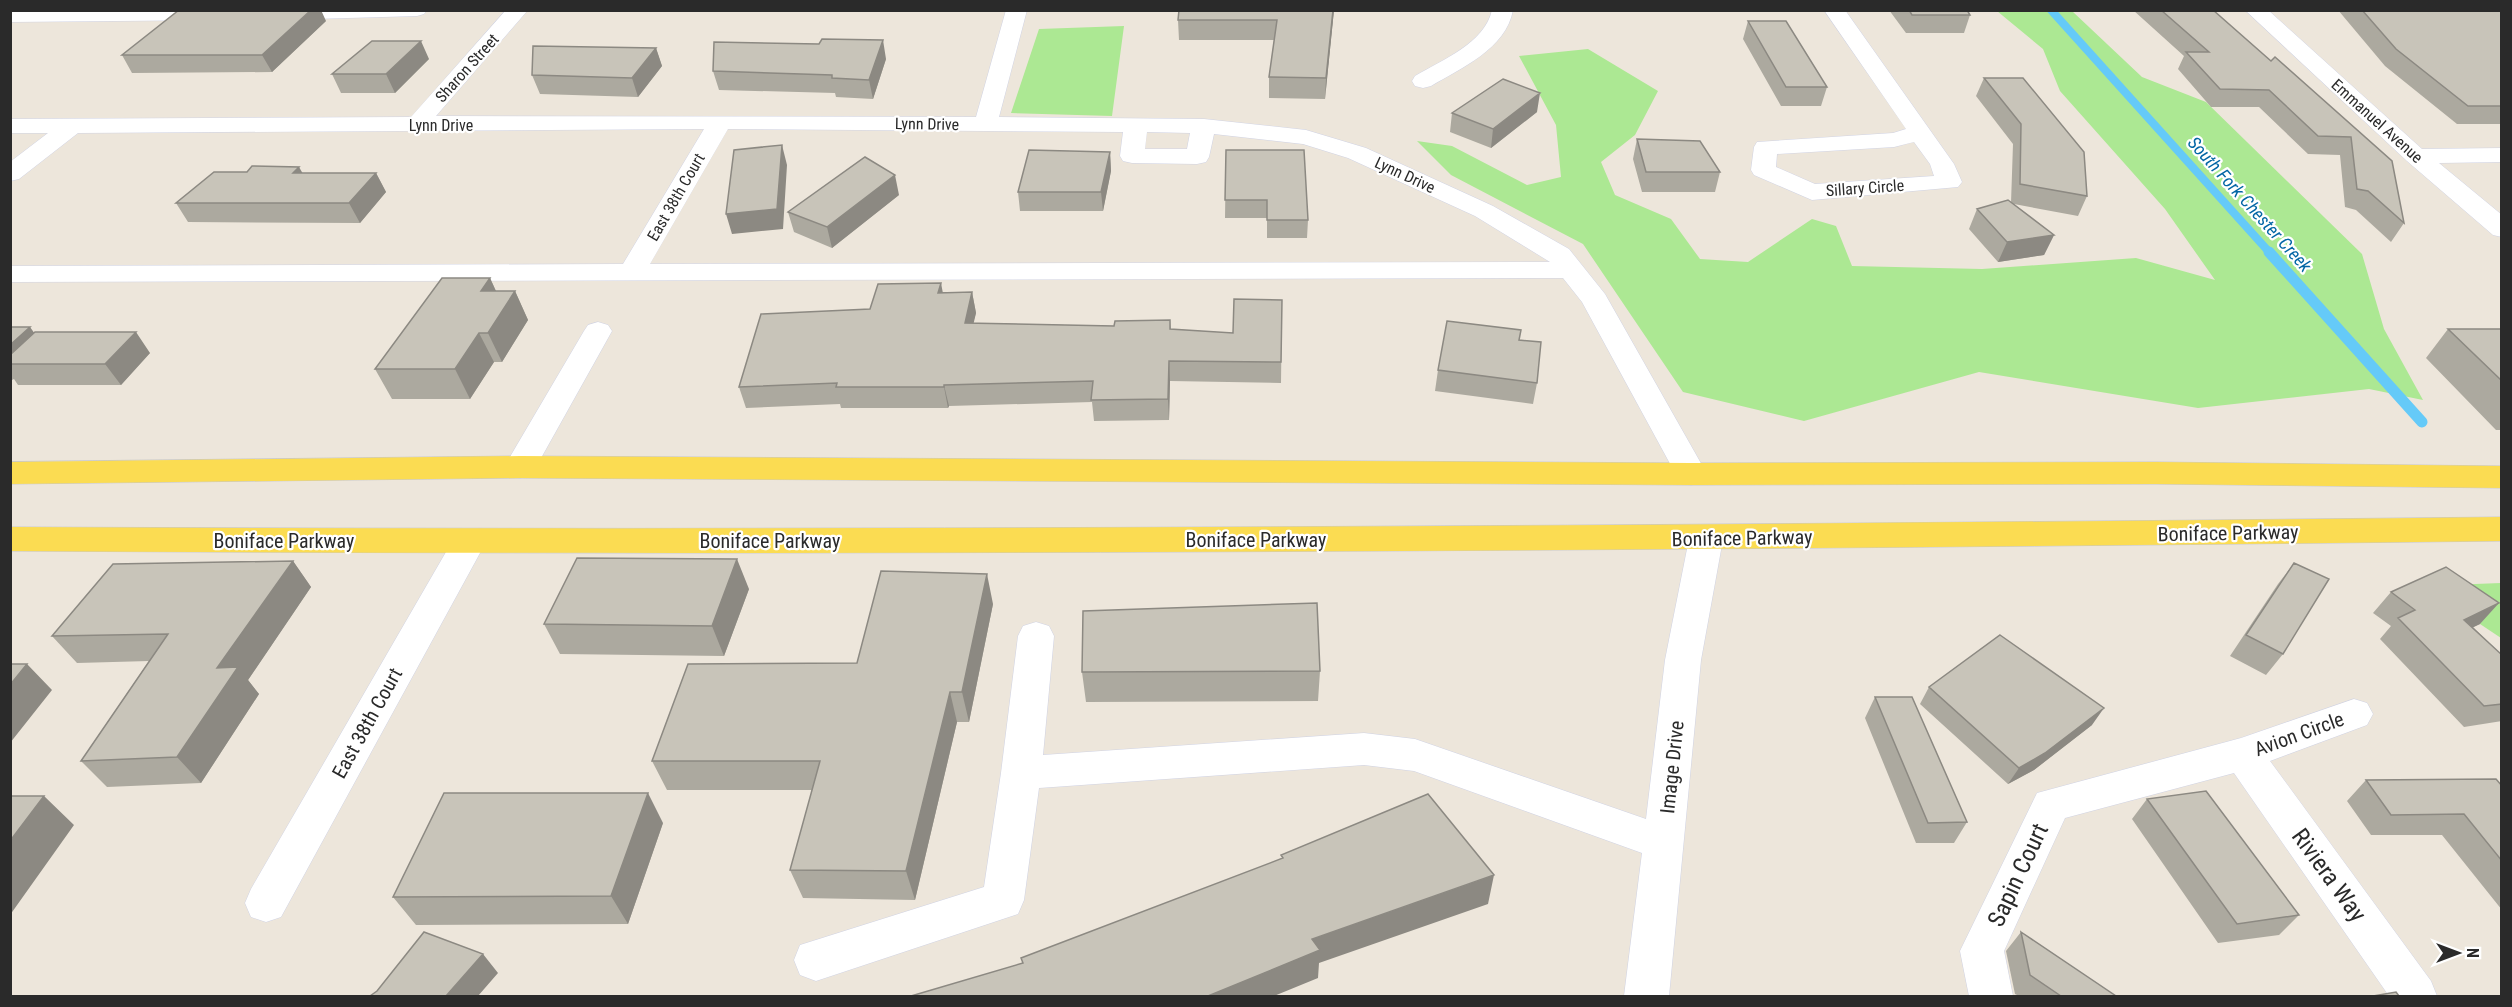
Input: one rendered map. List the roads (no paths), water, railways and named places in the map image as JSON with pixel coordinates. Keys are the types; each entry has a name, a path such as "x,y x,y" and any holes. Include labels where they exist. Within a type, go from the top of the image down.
{"main road":[{"path":"10,473 520,467 1691,474 2156,473 2502,477"},
{"name":"Boniface Parkway","path":"10,539 469,542 1706,538 2502,529"}],"street":[{"path":"18,17 170,13 250,15 417,10"},
{"name":"Sharon Street","path":"416,125 518,10"},
{"path":"984,125 1017,10"},
{"path":"1423,81 1488,39 1503,18 1503,10"},
{"name":"Sillary Circle","path":"1834,10 1942,164 1949,182 1812,192 1763,170 1766,147 1894,140 1920,133"},
{"name":"Emmanuel Avenue","path":"2255,10 2416,156 2502,229"},
{"name":"Lynn Drive","path":"10,126 720,122 1136,125 1204,126 1306,137 1357,153 1484,212 1559,255 1595,300 1691,474"},
{"name":"East 38th Court","path":"632,272 720,122"},
{"path":"18,178 72,126"},
{"path":"2416,156 2502,155"},
{"path":"10,274 1571,270"},
{"path":"520,467 598,331"},
{"name":"Image Drive","path":"1647,996 1683,660 1706,538"},
{"name":"East 38th Court","path":"266,903 469,542"},
{"path":"816,960 1003,900 1022,773 1036,636"},
{"name":"Avion Circle","path":"2243,754 2355,714"},
{"path":"1022,773 1364,749 1415,754 1664,843"},
{"name":"Sapin Court","path":"1991,996 1982,951 2051,805 2243,754"},
{"name":"Riviera Way","path":"2243,754 2415,996"}],"waterway":[{"name":"South Fork Chester Creek","path":"2051,10 2270,253"},
{"name":"South Fork Chester Creek","path":"2269,252 2422,422"}]}
